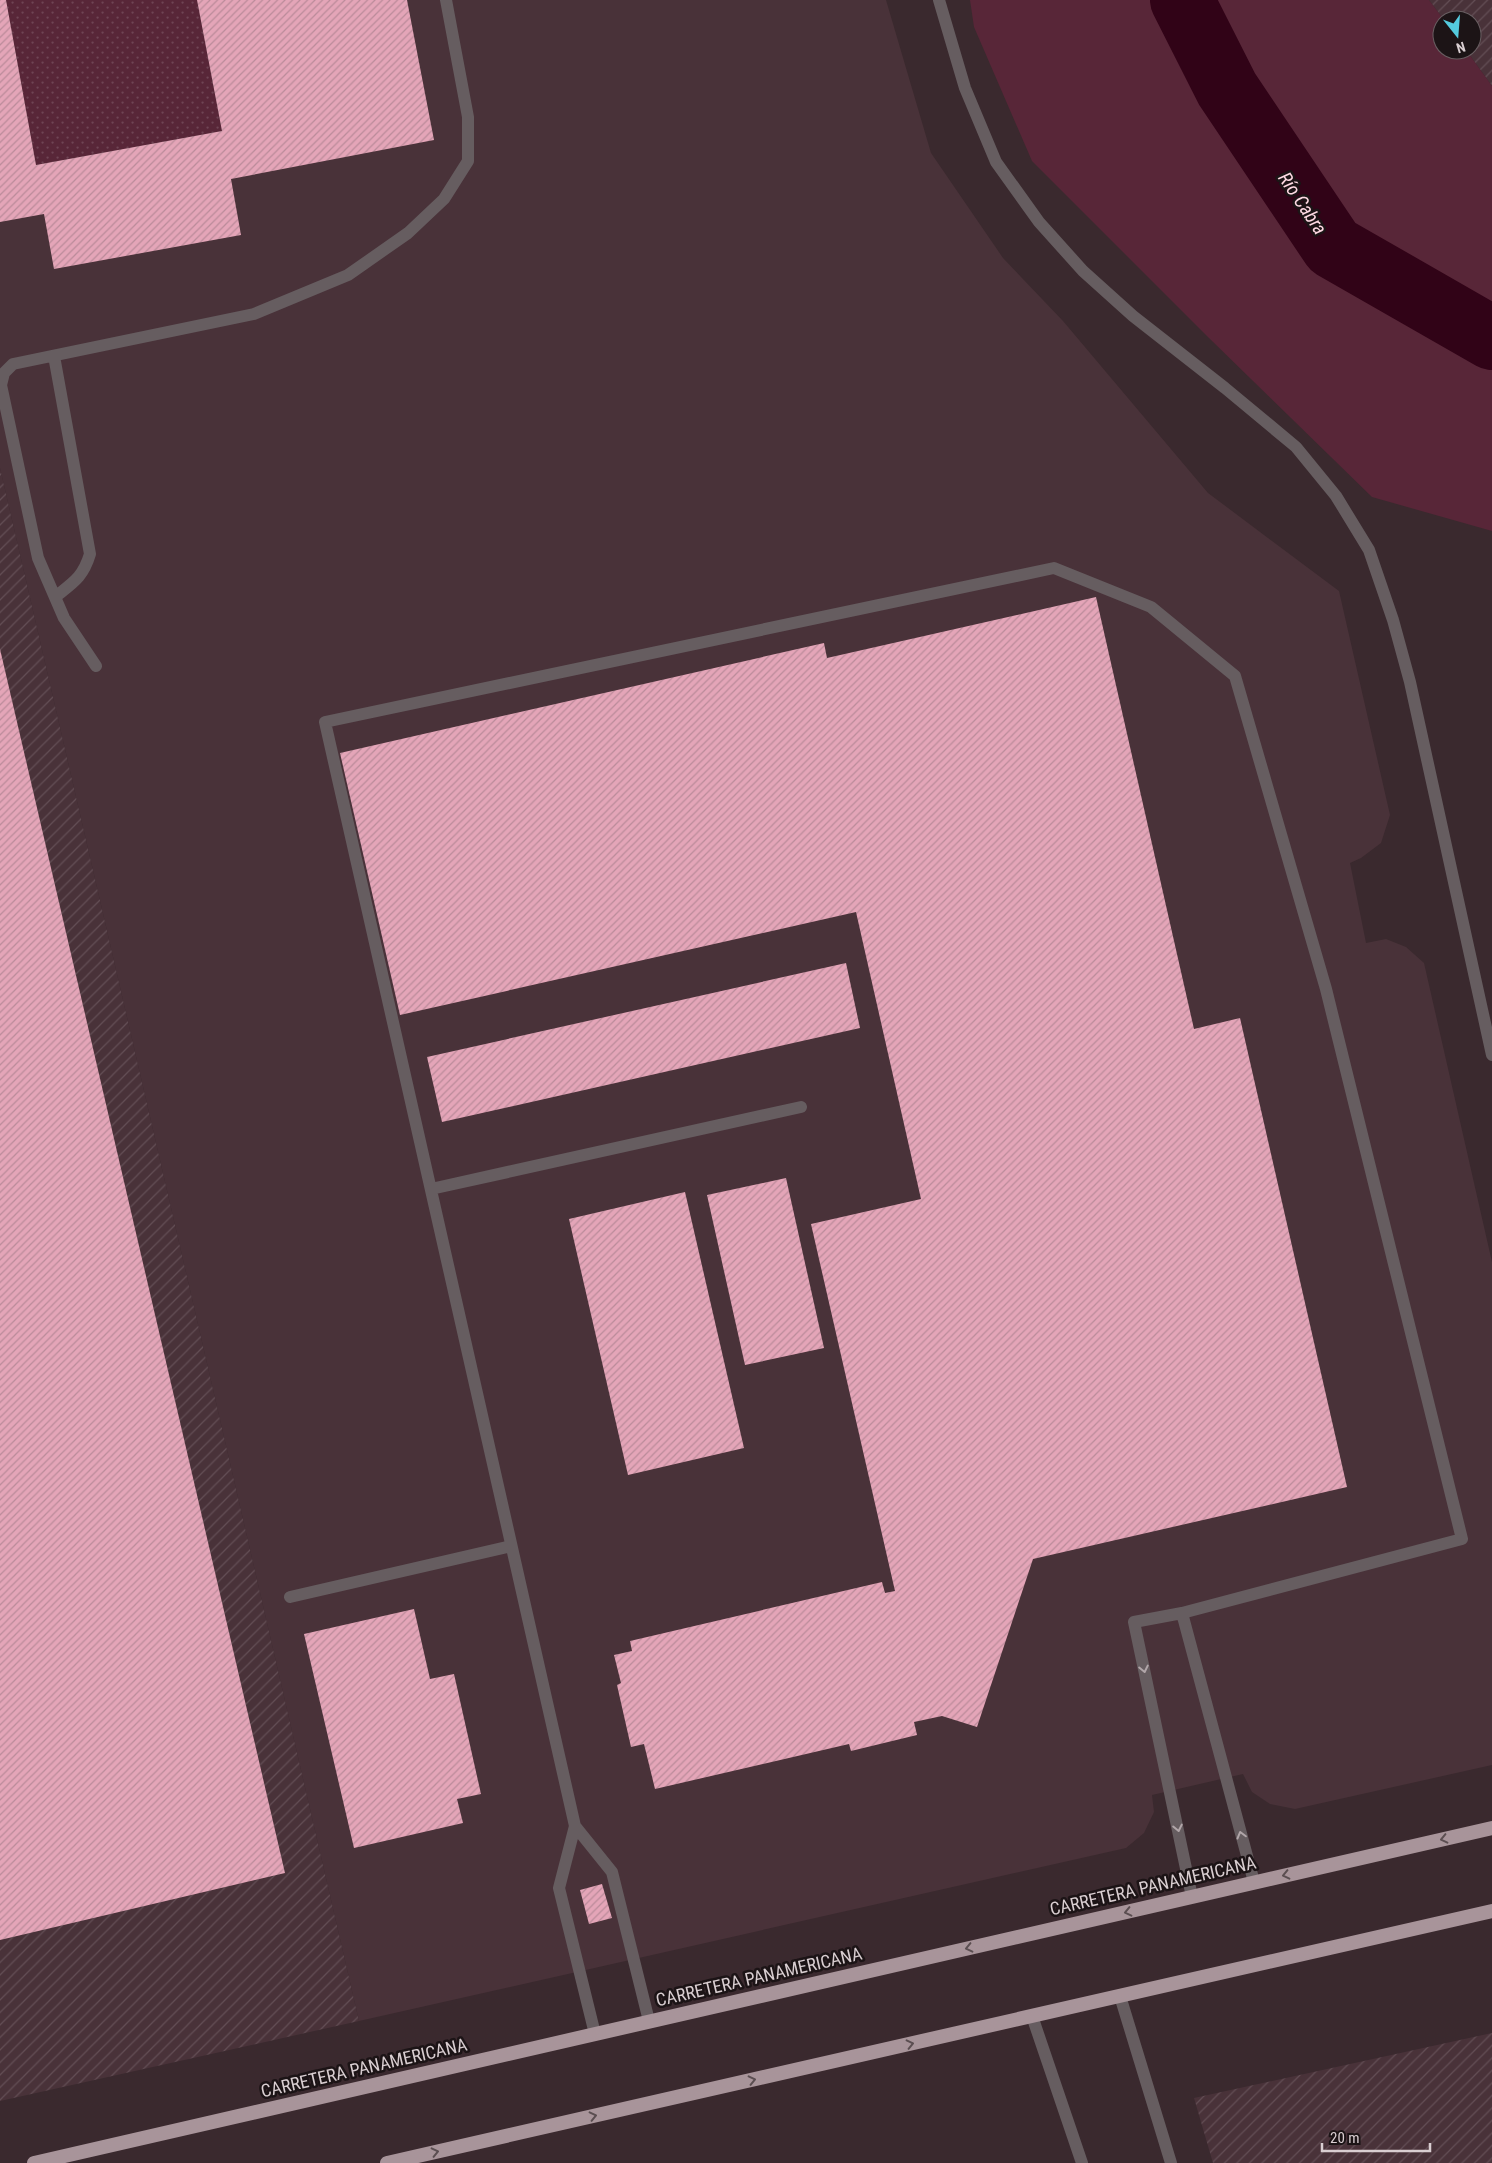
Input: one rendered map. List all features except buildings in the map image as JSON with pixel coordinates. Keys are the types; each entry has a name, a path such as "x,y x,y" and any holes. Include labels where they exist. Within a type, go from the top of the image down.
{"highway":[{"name":"CARRETERA PANAMERICANA","path":"34,2163 1492,1828"},
{"path":"387,2163 1492,1911"}],"street":[{"path":"96,666 64,618 38,558 1,385 4,373 13,364 254,314 348,275 408,233 444,199 468,161 468,117 446,0"},
{"path":"939,0 965,88 996,162 1040,222 1083,271 1133,316 1225,388 1296,447 1336,496 1369,550 1394,620 1410,682 1492,1055"},
{"path":"54,356 90,554 85,571 55,597"},
{"path":"649,2021 612,1872 575,1826 325,722 1054,568 1151,607 1235,676 1326,989 1462,1539 1182,1613 1134,1622 1192,1897"},
{"path":"431,1189 801,1107"},
{"path":"290,1597 512,1546"},
{"path":"1182,1613 1254,1882"},
{"path":"575,1826 559,1888 595,2034"},
{"path":"1120,1996 1171,2163"},
{"path":"1032,2016 1082,2163"}],"shaded area":[{"path":"0,0 886,0 931,153 1003,258 1063,321 1208,493 1339,591 1390,815 1381,843 1361,858 1350,863 1366,943 1386,939 1406,947 1424,963 1492,1262 1492,1765 1295,1809 1270,1804 1252,1792 1243,1774 1152,1795 1154,1812 1144,1833 1126,1848 359,2021 0,468"},
{"path":"6,0 197,0 222,131 36,165"},
{"path":"970,0 1429,0 1436,10 1432,10 1432,60 1473,60 1492,86 1492,531 1372,497 1032,161 974,27"},
{"path":"1429,0 1492,0 1492,86 1473,60 1482,60 1482,10 1436,10"},
{"path":"0,468 359,2021 0,2101"},
{"path":"1492,2033 1492,2163 1213,2163 1194,2098"}],"waterway":[{"name":"Río Cabra","path":"1182,0 1227,89 1333,247 1492,338"}]}
